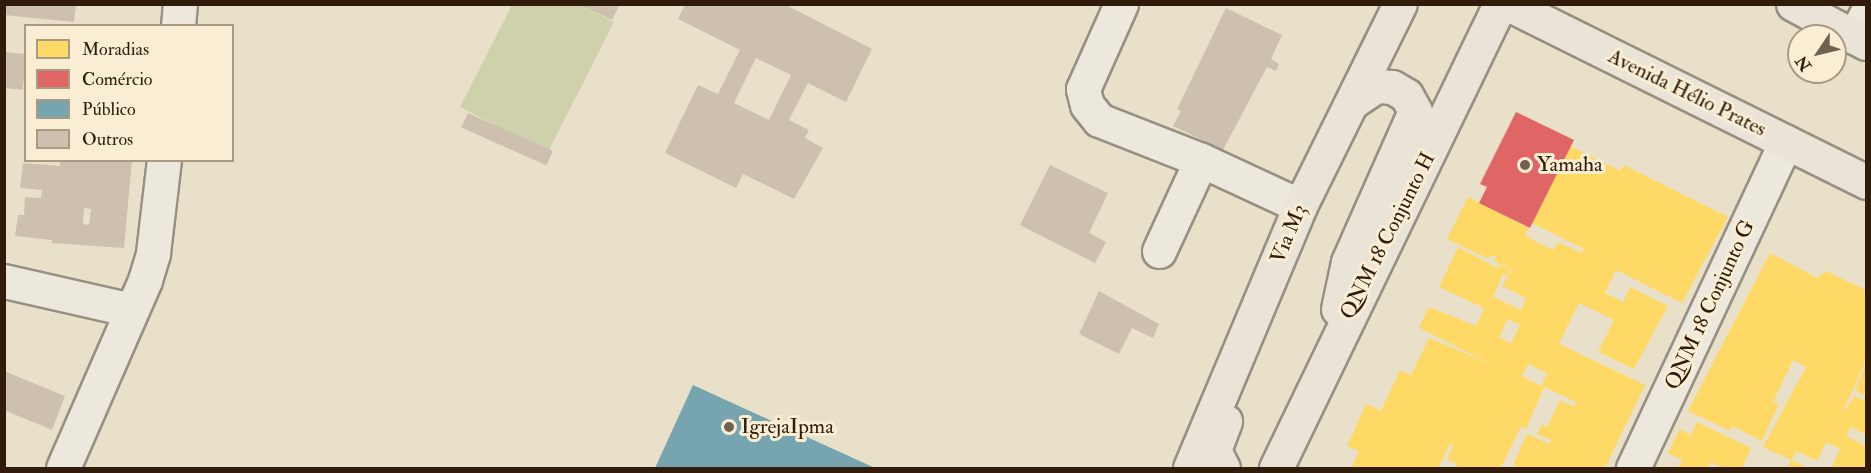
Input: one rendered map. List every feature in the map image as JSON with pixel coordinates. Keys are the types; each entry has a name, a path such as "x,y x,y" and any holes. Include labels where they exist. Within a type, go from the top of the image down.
{"main road":[{"name":"QNM 18 Conjunto H","path":"1275,467 1500,4"},
{"name":"Avenida Hélio Prates","path":"1508,4 1786,142 1864,178"},
{"path":"1793,4 1862,31"},
{"name":"Via M3","path":"1190,468 1300,206 1396,10"},
{"path":"1327,357 1348,262 1415,111 1406,95 1392,87 1376,86 1353,101"},
{"path":"1223,468 1215,459 1216,441 1275,314 1300,206"}],"street":[{"path":"178,24 180,4"},
{"path":"1121,4 1083,89 1087,105 1099,120 1201,160 1300,206"},
{"name":"QNM 18 Conjunto G","path":"1634,468 1786,142"},
{"path":"1159,251 1201,160"},
{"path":"63,468 132,310 153,253 164,162"},
{"path":"4,281 132,310"}],"green space":[{"path":"512,5 580,5 614,22 548,152 460,107"}],"building: Moradias":[{"path":"1570,146 1621,171 1624,165 1728,217 1682,303 1616,270 1605,293 1623,302 1630,287 1668,306 1634,369 1598,352 1614,320 1579,303 1559,344 1645,385 1605,468 1517,468 1513,465 1527,434 1549,444 1551,440 1537,434 1542,424 1547,427 1560,400 1574,407 1576,402 1544,387 1526,429 1521,426 1501,468 1455,468 1457,464 1447,459 1453,445 1450,444 1438,468 1351,468 1359,451 1347,446 1366,404 1381,411 1400,370 1411,375 1429,338 1489,363 1419,328 1429,307 1476,326 1484,308 1439,287 1458,247 1497,268 1499,265 1510,270 1508,276 1503,274 1493,297 1521,310 1526,298 1502,286 1512,270 1494,261 1496,257 1491,255 1489,259 1447,239 1468,197 1529,228 1525,236 1553,250 1558,242 1581,253 1584,249 1532,223","holes":["1508,319 1520,325 1511,343 1499,337","1528,364 1547,373 1541,386 1522,376"]},
{"path":"1770,253 1817,278 1826,271 1866,290 1866,360 1842,414 1855,396 1866,401 1866,435 1851,427 1846,436 1866,446 1866,468 1831,468 1840,449 1826,442 1817,461 1796,451 1792,460 1808,468 1788,468 1791,460 1763,447 1806,367 1793,360 1773,402 1779,404 1762,441 1732,426 1730,431 1688,411"},
{"path":"1866,363 1866,396 1855,391"},
{"path":"1697,422 1751,448 1742,468 1724,468 1711,462 1708,468 1678,468 1682,460 1668,453 1680,429 1691,435"}],"building: Comércio":[{"name":"Yamaha","path":"1516,112 1574,140 1530,228 1479,203 1487,187 1480,184"}],"building: Público":[{"name":"IgrejaIpma","path":"693,385 875,468 655,468"}],"building: Outros":[{"path":"4,4 76,4 74,22 4,15"},
{"path":"578,4 616,4 619,6 612,20"},
{"path":"685,4 784,4 872,49 846,102 808,83 789,120 809,130 805,138 823,148 794,199 743,174 736,188 665,153 698,85 718,94 740,50 678,19","holes":["756,58 791,75 769,120 734,103"]},
{"path":"1226,8 1282,35 1271,59 1279,64 1276,71 1267,67 1223,150 1173,126 1181,111 1177,109"},
{"path":"4,52 24,54 23,90 4,88"},
{"path":"468,113 553,151 546,165 461,128"},
{"path":"60,162 132,162 124,248 52,243 52,240 15,236 18,215 24,215 25,197 41,198 42,190 20,188 23,163 60,166","holes":["84,208 91,209 89,225 83,224"]},
{"path":"1050,165 1108,193 1089,233 1106,242 1095,263 1020,225"},
{"path":"1099,291 1159,324 1153,338 1132,328 1119,354 1079,334"},
{"path":"4,371 65,396 52,430 4,410"}],"place":[{"name":"Yamaha","path":"1525,165"},
{"name":"IgrejaIpma","path":"729,427"}]}
